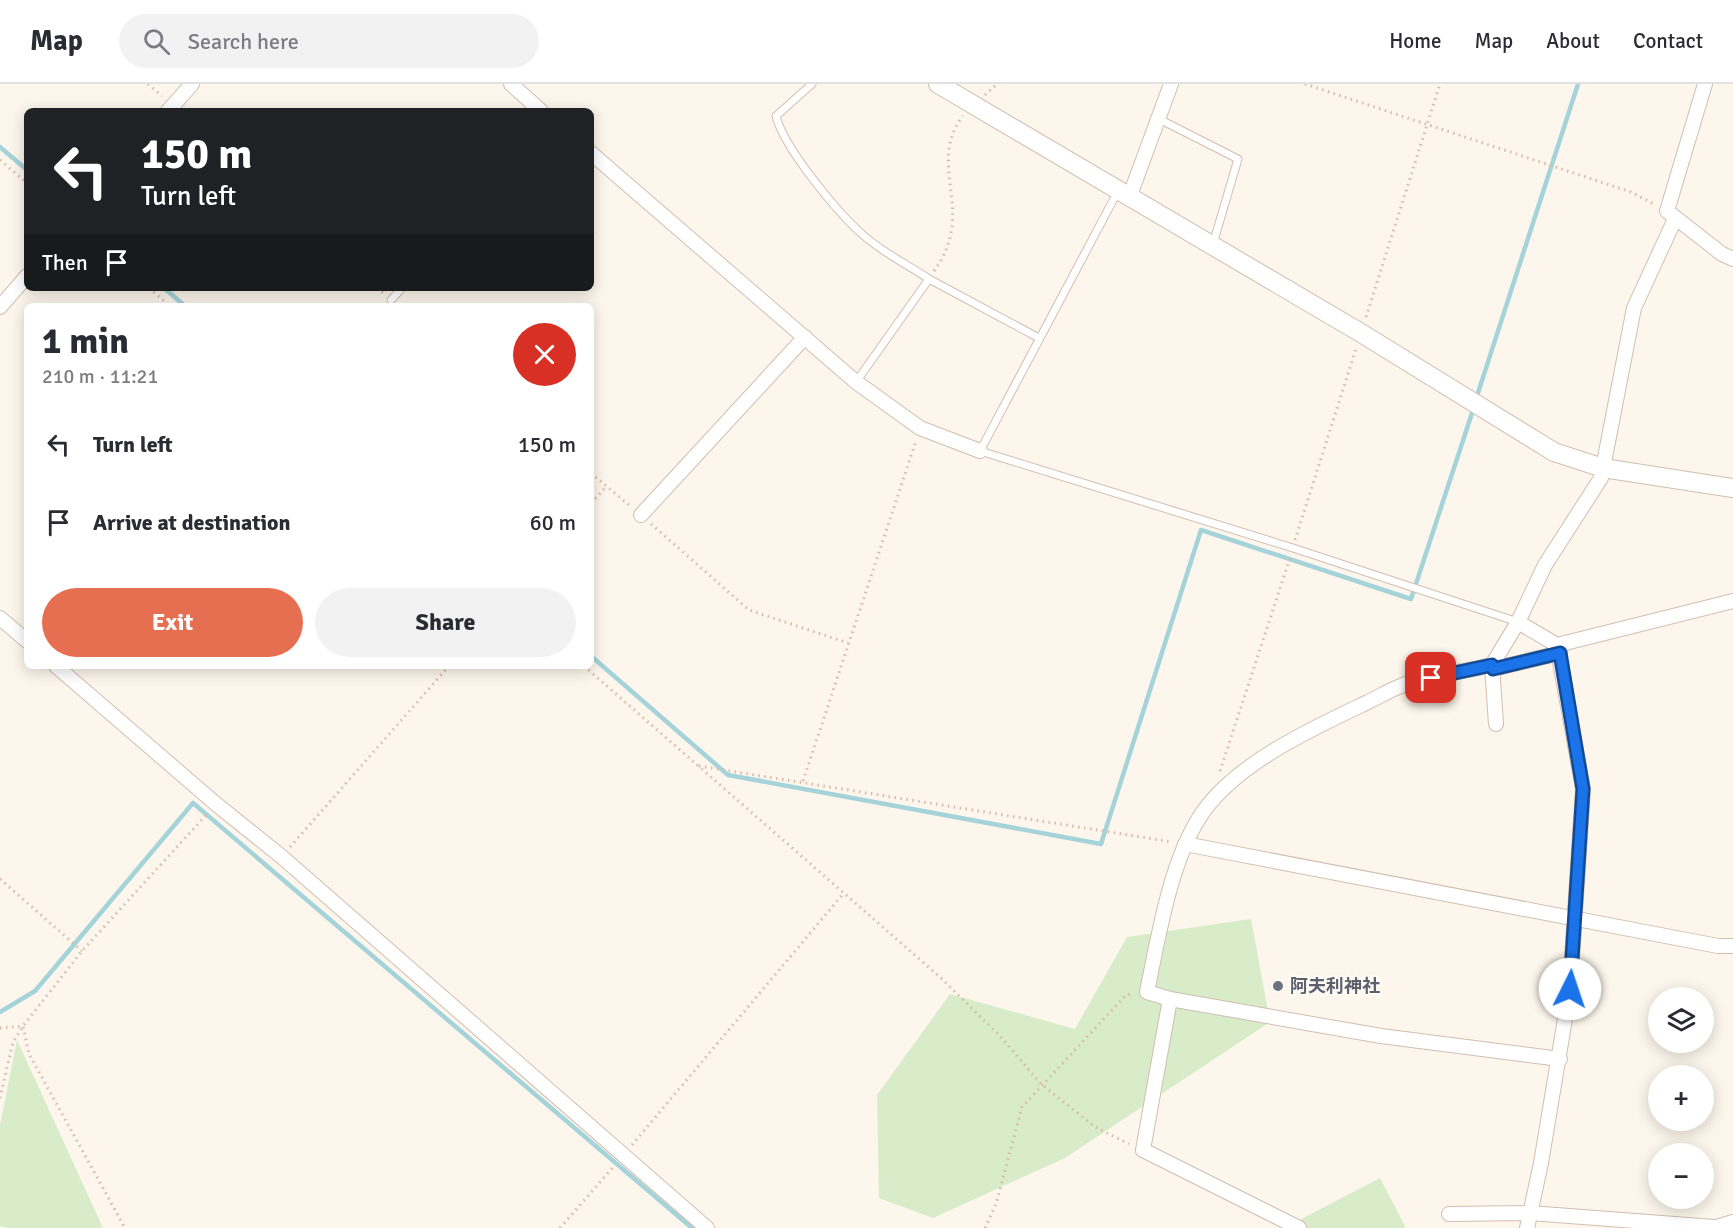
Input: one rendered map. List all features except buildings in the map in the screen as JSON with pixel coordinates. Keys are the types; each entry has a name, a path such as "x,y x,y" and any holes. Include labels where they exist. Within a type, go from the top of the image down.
{"street":[{"path":"171,108 192,84"},
{"path":"511,84 538,108"},
{"path":"938,84 1361,333 1554,452 1603,468 1733,488"},
{"path":"1124,195 1159,119 1172,84"},
{"path":"1496,724 1492,667 1518,622 1545,565 1601,478 1634,308 1671,215 1705,84"},
{"path":"594,156 856,382 920,428 980,451"},
{"path":"1671,215 1722,254 1733,259"},
{"path":"0,308 24,280"},
{"path":"640,515 805,337"},
{"path":"1560,1059 1382,1036 1170,999 1147,992 1162,916 1185,844 1200,816 1226,785 1277,750 1337,717 1410,683 1492,667 1733,601"},
{"path":"0,618 24,638"},
{"path":"1518,622 1558,649 1583,789 1570,989 1560,1059 1527,1228"},
{"path":"59,669 216,804 282,857 706,1228"},
{"path":"1185,844 1718,946 1733,946"},
{"path":"1170,999 1143,1150 1299,1228"},
{"path":"1449,1214 1530,1213 1714,1228 1733,1222"}],"lane":[{"path":"812,84 776,116 780,129 823,190 863,235 929,279 1039,338"},
{"path":"1159,119 1238,159 1212,246"},
{"path":"1124,195 1039,338 980,451 1293,548 1518,622"},
{"path":"856,382 929,279"},
{"path":"391,300 399,291"}],"path":[{"path":"929,279 945,257 953,235 954,209 946,160 949,143 958,123 972,106 997,84"},
{"path":"1305,84 1631,192 1671,215"},
{"path":"1361,333 1440,84"},
{"path":"0,160 24,180"},
{"path":"152,291 166,303"},
{"path":"803,781 920,428"},
{"path":"594,476 749,610 848,643"},
{"path":"594,500 606,486"},
{"path":"282,857 446,669"},
{"path":"587,669 941,978 1000,1036 1041,1084 1095,1127 1143,1150"},
{"path":"697,765 1185,844"},
{"path":"0,1098 13,1042 22,1026 82,951 216,804"},
{"path":"0,879 82,951"},
{"path":"560,1228 843,894"},
{"path":"985,1228 996,1204 1022,1107 1126,994 1147,992"},
{"path":"0,1028 22,1026"},
{"path":"22,1026 29,1054 125,1228"}],"green space":[{"path":"1251,919 1270,1022 1065,1158 933,1218 879,1198 877,1095 950,994 1075,1029 1127,937"},
{"path":"17,1040 103,1228 8,1228 0,1226 0,1125"},
{"path":"1380,1178 1406,1228 1284,1228"}],"waterway":[{"path":"1476,399 1578,84"},
{"path":"0,147 24,167"},
{"path":"168,291 182,303"},
{"path":"594,659 728,775 1101,844 1201,530 1411,599 1474,407"},
{"path":"0,1012 35,991 193,803 692,1228"}],"place":[{"name":"阿夫利神社","path":"1278,986"}],"route":[{"path":"1431,678 1492,665 1493,669 1560,653 1583,789 1570,989"}]}
